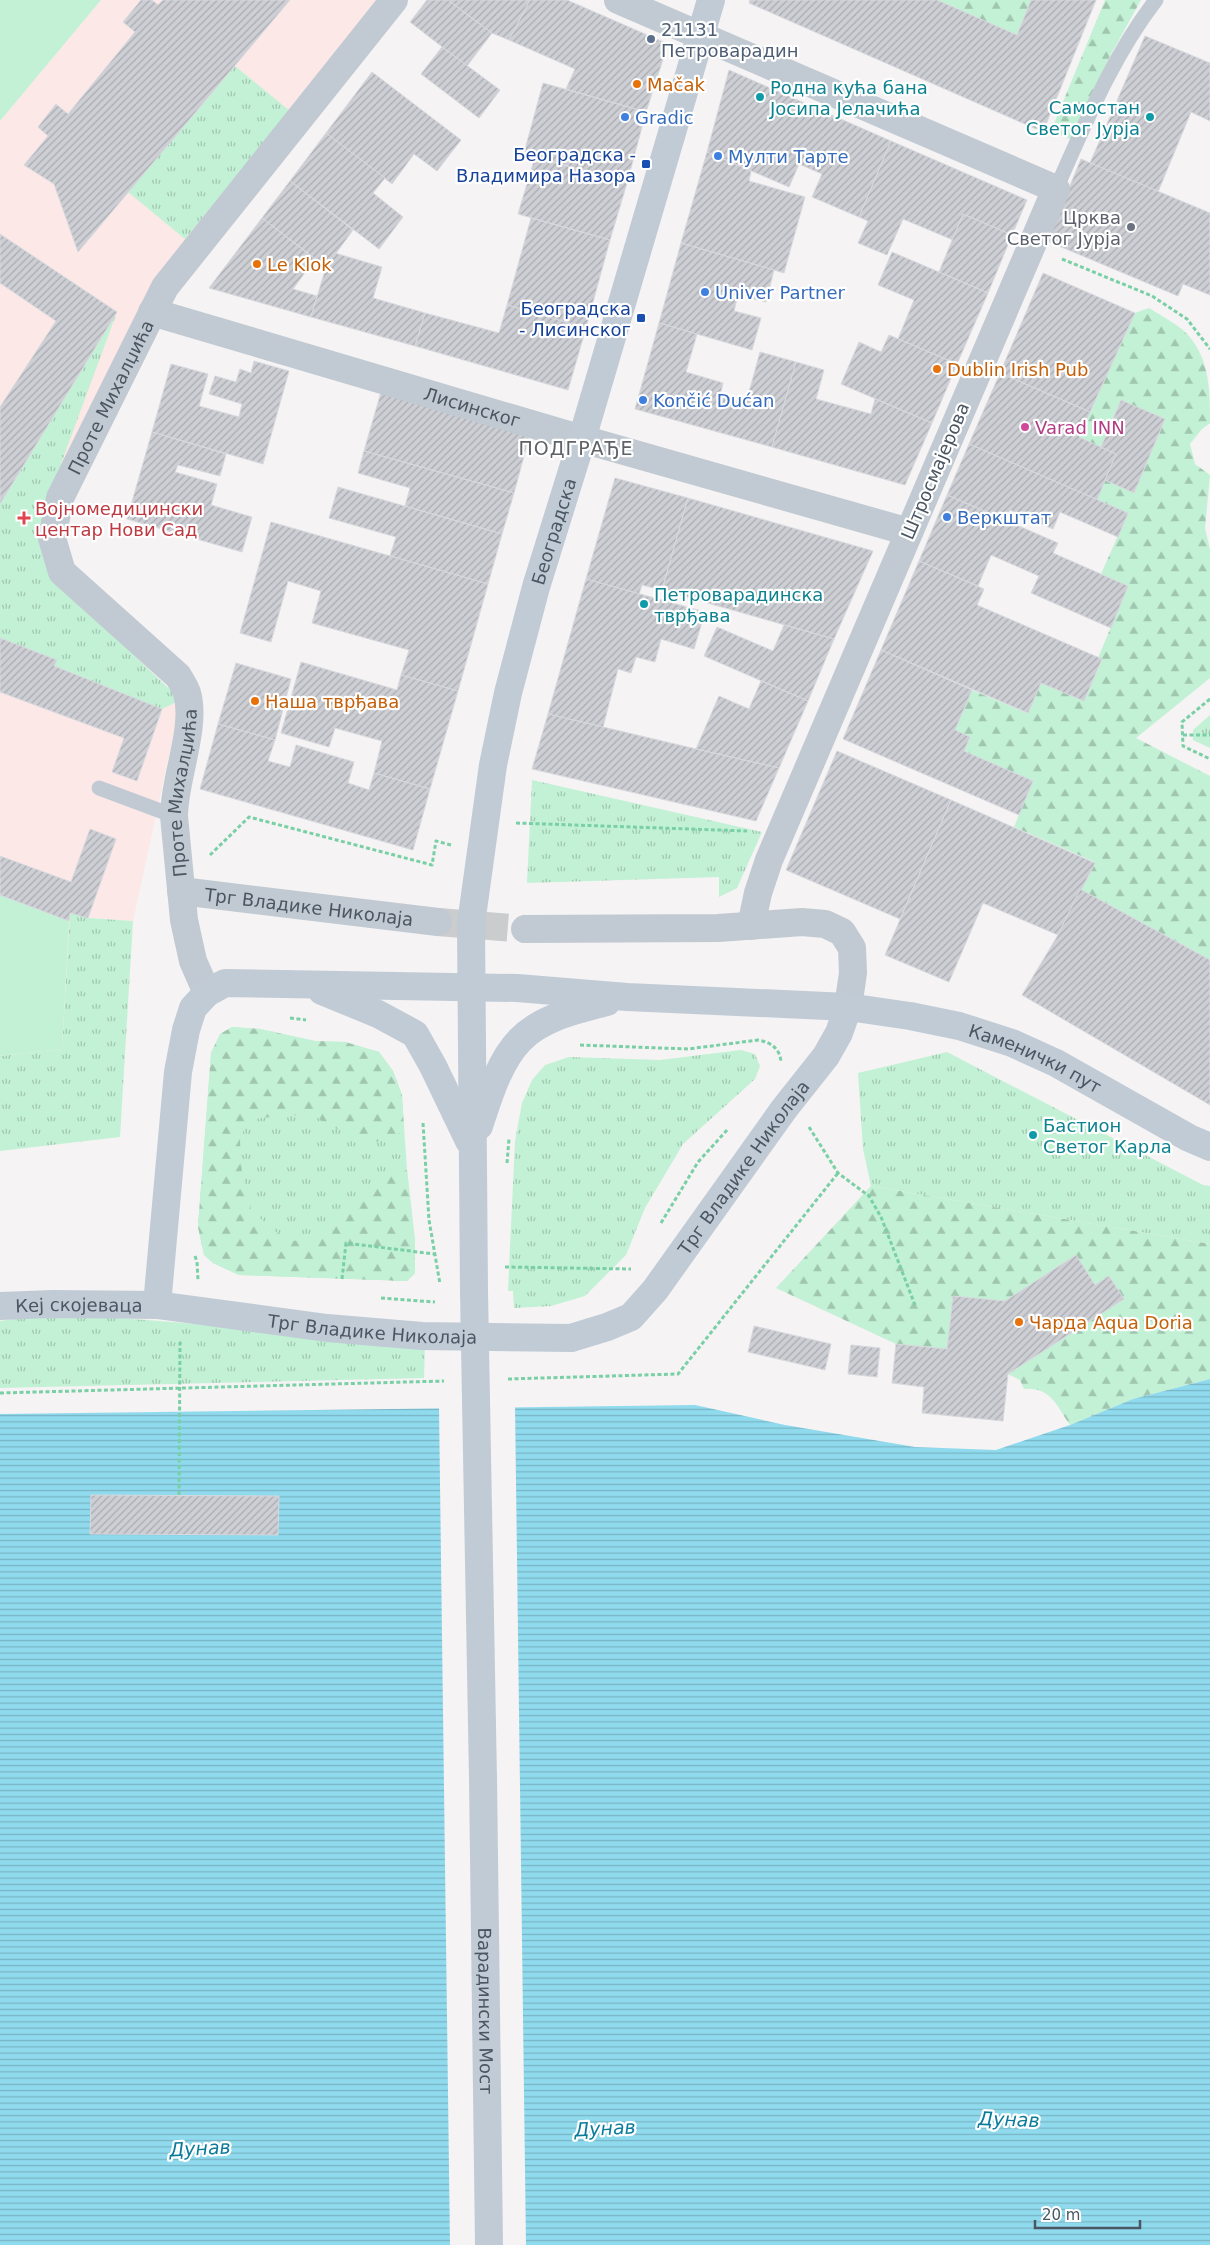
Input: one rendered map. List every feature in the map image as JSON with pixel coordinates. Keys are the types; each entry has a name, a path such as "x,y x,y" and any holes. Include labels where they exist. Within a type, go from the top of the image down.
{"main road":[{"name":"Београдска","path":"474,1291 471,1147 471,924 495,756 508,693 536,587 582,439 710,0"},
{"path":"157,1305 178,1072 188,1023 194,1008 207,993 225,983 311,986 472,986 628,997 848,1007"},
{"path":"311,986 378,1014 415,1034 433,1066 471,1147"},
{"path":"471,1147 492,1087 520,1040 544,1022 577,1010 628,997"},
{"name":"Каменички пут","path":"848,1007 910,1016 959,1026 1012,1043 1056,1064 1189,1138 1210,1147"},
{"name":"Трг Владике Николаја","path":"157,1305 327,1328 422,1336 571,1338 608,1327 631,1316 655,1290 784,1109 826,1056 839,1033 848,1007"},
{"name":"Варадински Мост","path":"474,1291 489,2245"},
{"name":"Кеј скојеваца","path":"0,1306 53,1304 157,1305"}],"street":[{"name":"Проте Михалџића","path":"207,993 193,961 184,920 174,816 174,801 188,725 189,709 186,693 178,676 62,572 52,538 60,498 165,287 394,0"},
{"path":"618,0 1056,189"},
{"name":"Штросмајерова","path":"750,926 769,860 1056,189"},
{"name":"Лисинског","path":"152,312 582,439 908,532"},
{"name":"Трг Владике Николаја","path":"181,892 438,922"},
{"name":"Трг Владике Николаја","path":"525,929 701,928 802,922 825,924 842,932 852,948 853,973 848,1007"}],"lane":[{"name":"Штросмајерова","path":"1056,189 1118,56 1140,20 1156,0"},
{"path":"98,788 174,816"}],"path":[{"path":"1059,258 1152,296 1187,319 1210,348"},
{"path":"1210,700 1182,722 1183,746 1210,760"},
{"path":"1183,735 1210,735"},
{"path":"515,823 750,831"},
{"path":"423,1114 429,1220 441,1292"},
{"path":"507,1166 510,1137"},
{"path":"838,1173 869,1196 881,1217 915,1305"},
{"path":"342,1278 346,1243 434,1254"},
{"path":"502,1258 502,1275"},
{"path":"502,1267 632,1269"},
{"path":"179,1495 180,1343 185,1340"}],"shaded area":[{"name":"Војномедицински центар Нови Сад","path":"101,0 383,0 150,286 48,499 86,610 181,700 133,921 88,918 70,913 62,1049 0,1056 0,121"}],"green space":[{"path":"0,0 101,0 0,121"},
{"path":"937,0 1031,0 1017,35"},
{"path":"1105,0 1141,0 1110,56 1072,140 1051,131"},
{"path":"235,66 290,111 185,239 128,192"},
{"path":"1149,308 1188,335 1205,365 1209,388 1210,423 1202,429 1190,444 1195,464 1210,475 1205,528 1210,550 1210,678 1136,738 1210,776 1210,960 1080,889 1095,862 1014,827 1033,781 964,751 970,737 955,730 972,690 1027,713 1041,683 1084,701 1102,660 1098,658 1128,586 1101,574 1128,513 1097,500 1105,480 1134,492 1165,420 1121,400 1101,447 1079,437 1135,313"},
{"path":"117,312 48,499 86,610 181,700 162,709 54,666 57,660 0,638 0,504"},
{"path":"1210,715 1210,748 1193,740 1193,730"},
{"path":"532,780 762,832 737,888 719,897 719,877 527,883"},
{"path":"0,895 69,921 62,1049 0,1056"},
{"path":"70,913 88,918 133,921 120,1137 0,1151 0,1056 62,1049"},
{"path":"232,1027 260,1029 315,1041 345,1042 379,1052 393,1071 402,1095 407,1170 415,1241 415,1273 407,1281 239,1275 213,1263 204,1255 198,1227 211,1053 220,1034"},
{"path":"232,1027 260,1029 315,1041 345,1042 379,1052 393,1071 402,1095 404,1129 393,1139 373,1142 354,1138 310,1114 259,1118 245,1126 240,1141 242,1175 251,1209 271,1229 290,1240 313,1243 331,1233 348,1205 362,1189 407,1170 415,1241 415,1273 407,1281 239,1275 213,1263 204,1255 198,1227 211,1053 220,1034"},
{"path":"741,1050 755,1054 760,1066 755,1079 683,1144 645,1208 626,1255 585,1296 551,1306 514,1308 513,1291 508,1291 515,1141 522,1103 532,1080 545,1065 569,1057 660,1060"},
{"path":"947,1052 1203,1185 1210,1186 1210,1244 871,1186 863,1149 858,1073"},
{"path":"871,1186 1210,1244 1210,1379 1133,1399 1070,1425 1047,1394 1033,1389 1024,1389 1020,1380 1008,1374 1124,1299 1109,1276 1095,1285 1076,1255 1005,1301 953,1296 947,1349 896,1344 776,1288"},
{"path":"50,1314 425,1343 424,1378 0,1388 0,1321"}],"water":[{"name":"Дунав","path":"1210,1379 1210,2245 0,2245 0,1414 695,1405 785,1425 915,1447 996,1450 1070,1425 1133,1399"}],"pier":[{"path":"515,1405 526,2245 450,2245 439,1406"}],"building":[{"path":"141,0 152,0 158,5 163,0 290,0 78,252 54,184 24,165 48,136 38,127 56,104 68,114 135,32 123,22"},
{"path":"427,0 448,0 492,33 467,66 410,22"},
{"path":"448,0 530,0 509,40 492,33"},
{"path":"530,0 567,0 668,44 646,112 566,89 575,69 509,40"},
{"path":"750,0 937,0 1017,35 1031,0 1096,0 1043,132 749,3"},
{"name":"Самостан Светог Јурја","path":"1145,36 1210,63 1210,121 1191,112 1158,192 1090,163"},
{"path":"442,47 500,90 479,118 421,74"},
{"path":"729,70 891,141 859,217 812,197 822,174 799,164 789,187 707,152"},
{"path":"372,72 461,140 437,171 414,154 392,184 326,133"},
{"path":"543,83 646,112 627,183 524,153"},
{"path":"326,133 385,178 373,193 403,217 379,249 290,181"},
{"path":"891,141 1027,200 1012,235 963,214 953,240 903,219 887,255 858,243 868,221 859,217"},
{"path":"707,152 751,171 749,181 805,197 784,273 681,243"},
{"path":"535,157 627,183 610,240 518,214"},
{"name":"Црква Светог Јурја","path":"1081,159 1210,213 1210,295 1183,284 1178,296 1047,241"},
{"path":"290,181 353,230 326,267 262,218"},
{"path":"963,214 1012,235 988,293 939,272"},
{"path":"262,218 315,259 293,289 317,296 311,317 209,288"},
{"path":"531,218 610,240 586,328 507,305"},
{"path":"0,234 117,312 0,504 0,407 56,321 0,283"},
{"path":"681,243 774,270 766,302 738,295 734,311 761,318 752,350 659,323"},
{"path":"892,252 988,293 957,364 898,339 914,300 878,285"},
{"path":"335,253 382,267 373,298 425,313 415,346 311,317 326,267"},
{"path":"1043,273 1135,313 1090,412 1000,373"},
{"path":"507,305 586,328 568,390 415,346 425,313 499,333"},
{"path":"659,323 697,334 686,372 723,383 720,396 746,403 760,352 796,362 772,447 635,409"},
{"path":"889,335 957,364 932,423 841,384 859,342 881,352"},
{"path":"254,361 289,371 263,464 152,432 171,364 208,374 199,406 239,417 242,404 209,394 215,376 236,382 240,369 251,373"},
{"path":"796,362 824,370 816,399 871,414 875,399 932,423 905,485 772,447"},
{"path":"1000,373 1090,412 1079,437 1116,454 1097,500 969,444"},
{"path":"381,392 530,434 514,493 364,451"},
{"path":"1121,400 1165,419 1134,493 1105,480 1116,454 1101,447"},
{"path":"152,432 226,454 220,476 178,465 175,472 217,484 211,505 252,517 242,552 127,519"},
{"path":"969,444 1128,513 1118,537 1060,512 1053,529 1010,510 1005,520 947,495"},
{"path":"364,451 514,493 502,534 405,506 410,488 358,473"},
{"path":"615,478 688,498 662,590 642,585 639,594 586,579"},
{"path":"338,487 502,534 488,584 390,556 396,537 329,518"},
{"path":"947,495 1058,543 1053,553 1128,586 1111,628 1031,593 1039,576 991,555 978,586 919,561"},
{"path":"688,498 873,551 834,639 662,590"},
{"path":"271,522 488,584 458,691 401,675 409,650 312,623 321,591 288,581 271,642 240,633"},
{"path":"919,561 984,589 977,605 1102,659 1084,701 1041,683 1028,713 881,650"},
{"path":"586,579 705,612 694,649 661,639 655,662 636,657 631,673 618,669 603,727 548,714"},
{"path":"784,625 834,639 808,701 704,656 717,627 773,651"},
{"path":"0,638 57,660 54,666 162,709 137,781 112,772 124,738 0,692"},
{"path":"881,650 972,690 955,730 970,737 964,751 1033,781 1019,815 843,739"},
{"path":"301,662 397,690 401,675 458,691 430,789 374,773 382,741 335,728 329,747 281,733"},
{"name":"Наша тврђава","path":"236,663 291,679 275,740 218,724"},
{"path":"761,681 808,701 779,768 696,749 719,696 749,709"},
{"path":"548,714 779,768 756,821 532,769"},
{"path":"218,724 275,740 268,761 290,767 296,745 354,762 348,783 369,790 374,773 430,789 413,850 200,789"},
{"path":"837,751 951,800 900,919 786,870"},
{"path":"951,800 1095,863 1058,935 983,903 949,982 885,955"},
{"path":"90,829 116,839 88,918 70,913 69,921 0,895 0,856 71,882"},
{"path":"1080,889 1210,960 1210,1105 1022,995 1058,935"},
{"name":"Чарда Aqua Doria","path":"1076,1255 1095,1285 1109,1276 1124,1299 1008,1374 1003,1421 922,1413 924,1387 892,1383 896,1344 947,1349 953,1296 1005,1301"},
{"path":"754,1326 831,1344 825,1370 748,1352"},
{"path":"851,1345 880,1348 877,1377 848,1374"},
{"path":"91,1495 279,1496 278,1535 90,1534"}],"tunnel":[{"path":"438,922 525,929"}],"place":[{"name":"21131 Петроварадин","path":"651,39"},
{"name":"Mačak","path":"637,84"},
{"name":"Родна кућа бана Јосипа Јелачића","path":"760,97"},
{"name":"Gradic","path":"625,117"},
{"name":"Самостан Светог Јурја","path":"1150,117"},
{"name":"Мулти Тарте","path":"718,156"},
{"name":"Београдска - Владимира Назора","path":"646,164"},
{"name":"Црква Светог Јурја","path":"1131,227"},
{"name":"Le Klok","path":"257,264"},
{"name":"Univer Partner","path":"705,292"},
{"name":"Београдска - Лисинског","path":"641,318"},
{"name":"Dublin Irish Pub","path":"937,369"},
{"name":"Končić Dućan","path":"643,400"},
{"name":"Varad INN","path":"1025,427"},
{"name":"Веркштат","path":"947,517"},
{"name":"Војномедицински центар Нови Сад","path":"24,518"},
{"name":"Петроварадинска тврђава","path":"644,604"},
{"name":"Наша тврђава","path":"255,701"},
{"name":"Бастион Светог Карла","path":"1033,1135"},
{"name":"Чарда Aqua Doria","path":"1019,1322"}],"district":[{"name":"ПОДГРАЂЕ","path":"576,448"}]}
